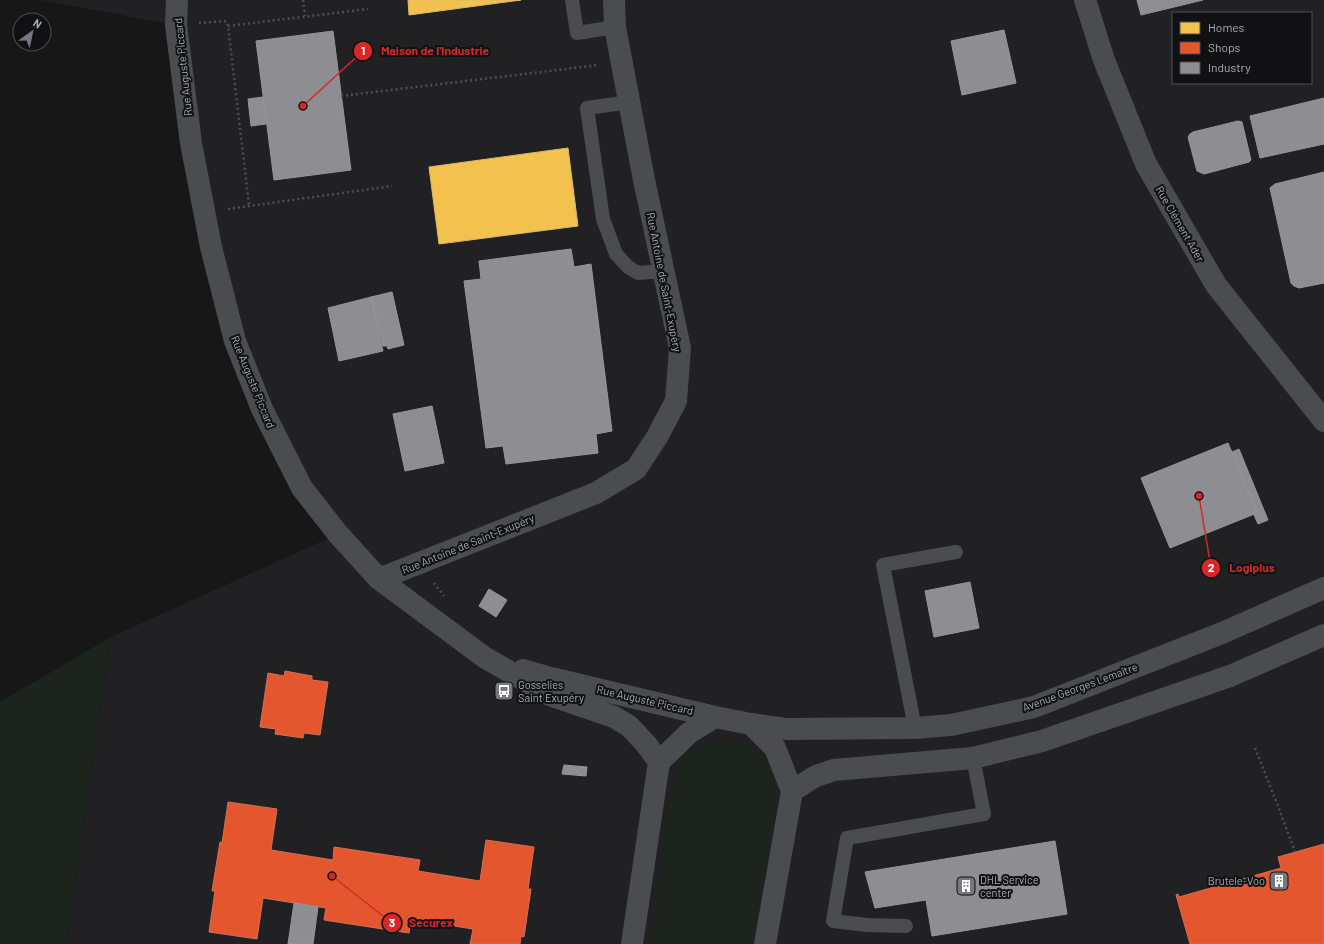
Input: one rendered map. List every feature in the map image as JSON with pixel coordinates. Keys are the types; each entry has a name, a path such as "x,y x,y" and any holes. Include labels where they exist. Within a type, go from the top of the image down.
{"street":[{"name":"Rue Auguste Piccard","path":"177,0 176,25 191,143 211,247 235,341 262,409 302,488 338,534 379,579 484,657 550,695 614,717 629,726 646,744 659,762"},
{"name":"Rue Antoine de Saint-Exupéry","path":"379,579 596,494 636,469 657,437 676,401 680,348 644,180 615,27 614,0"},
{"name":"Rue Clément Ader","path":"1085,0 1104,60 1146,164 1216,285 1323,418"},
{"name":"Avenue Georges Lemaître","path":"751,724 786,729 915,728 951,725 1034,707 1222,633 1324,588"},
{"path":"792,791 816,776 834,770 973,758 1042,741 1215,681 1324,635"},
{"name":"Rue Auguste Piccard","path":"484,657 551,678 715,717 751,724"},
{"path":"632,944 659,762 689,734 715,717"},
{"path":"751,724 775,748 792,791 765,944"}],"lane":[{"path":"572,0 577,33 615,27"},
{"path":"630,102 587,108 603,219 609,239 616,254 628,267 638,273 664,271"},
{"path":"915,728 883,566 956,552"},
{"path":"906,926 833,922 847,838 984,814 973,758"}],"path":[{"path":"303,0 305,16"},
{"path":"228,26 368,9"},
{"path":"176,25 226,21 228,26 249,206"},
{"path":"341,96 622,62"},
{"path":"205,213 392,186"},
{"path":"418,564 447,600"},
{"path":"1255,748 1295,852"}],"shaded area":[{"path":"40,0 1324,0 1324,944 67,944 111,637 338,534 235,341 176,25"},
{"path":"111,637 67,944 0,944 0,702"},
{"path":"710,740 735,740 753,746 768,761 775,786 767,857 752,944 651,944 669,800 685,754"}],"building: Homes":[{"path":"408,0 521,0 409,15"},
{"path":"568,148 578,226 439,244 429,167"}],"building: Shops":[{"path":"285,671 312,676 312,680 328,682 320,735 304,733 303,738 275,734 276,729 260,727 268,673 284,676"},
{"path":"228,802 277,809 271,850 333,860 334,847 420,860 418,871 480,881 486,840 534,847 528,889 531,889 524,937 521,936 520,944 470,944 473,929 411,919 409,933 324,920 326,908 263,898 257,939 209,932 215,891 212,891 220,842 222,843"},
{"name":"Brutele-Voo","path":"1324,844 1324,944 1190,944 1176,895 1178,894 1179,897 1281,868 1278,857"}],"building: Industry":[{"path":"1137,0 1203,0 1141,15"},
{"path":"1004,30 1016,83 962,95 951,41"},
{"path":"333,31 351,170 274,180 256,41"},
{"path":"263,97 266,124 251,126 248,99"},
{"path":"1324,98 1324,144 1260,158 1250,116"},
{"path":"1238,121 1242,122 1251,160 1249,162 1204,174 1197,171 1188,137 1190,134"},
{"path":"1324,172 1324,283 1299,288 1291,283 1270,188 1275,184"},
{"path":"571,249 574,267 591,264 612,431 596,434 598,453 506,464 503,446 486,448 464,281 481,279 479,261"},
{"path":"392,292 404,345 388,349 387,346 383,346 371,297"},
{"path":"371,297 383,351 339,361 328,308"},
{"path":"432,406 444,463 405,471 393,414"},
{"path":"1228,443 1257,513 1170,548 1141,478"},
{"path":"1239,449 1268,520 1258,524 1254,515 1257,513 1232,452"},
{"path":"970,582 979,628 934,637 925,591"},
{"path":"489,589 507,600 496,617 479,606"},
{"path":"564,765 587,767 586,776 562,774"},
{"name":"DHL Service center","path":"1055,841 1067,914 932,936 926,900 875,908 865,872"},
{"path":"294,903 318,907 313,944 288,944"}],"place":[{"name":"Maison de l'Industrie","path":"303,106"},
{"name":"Logiplus","path":"1199,496"},
{"name":"Gosselies Saint Exupéry","path":"504,691"},
{"name":"Securex","path":"332,876"},
{"name":"Brutele-Voo","path":"1279,881"},
{"name":"DHL Service center","path":"966,886"}]}
